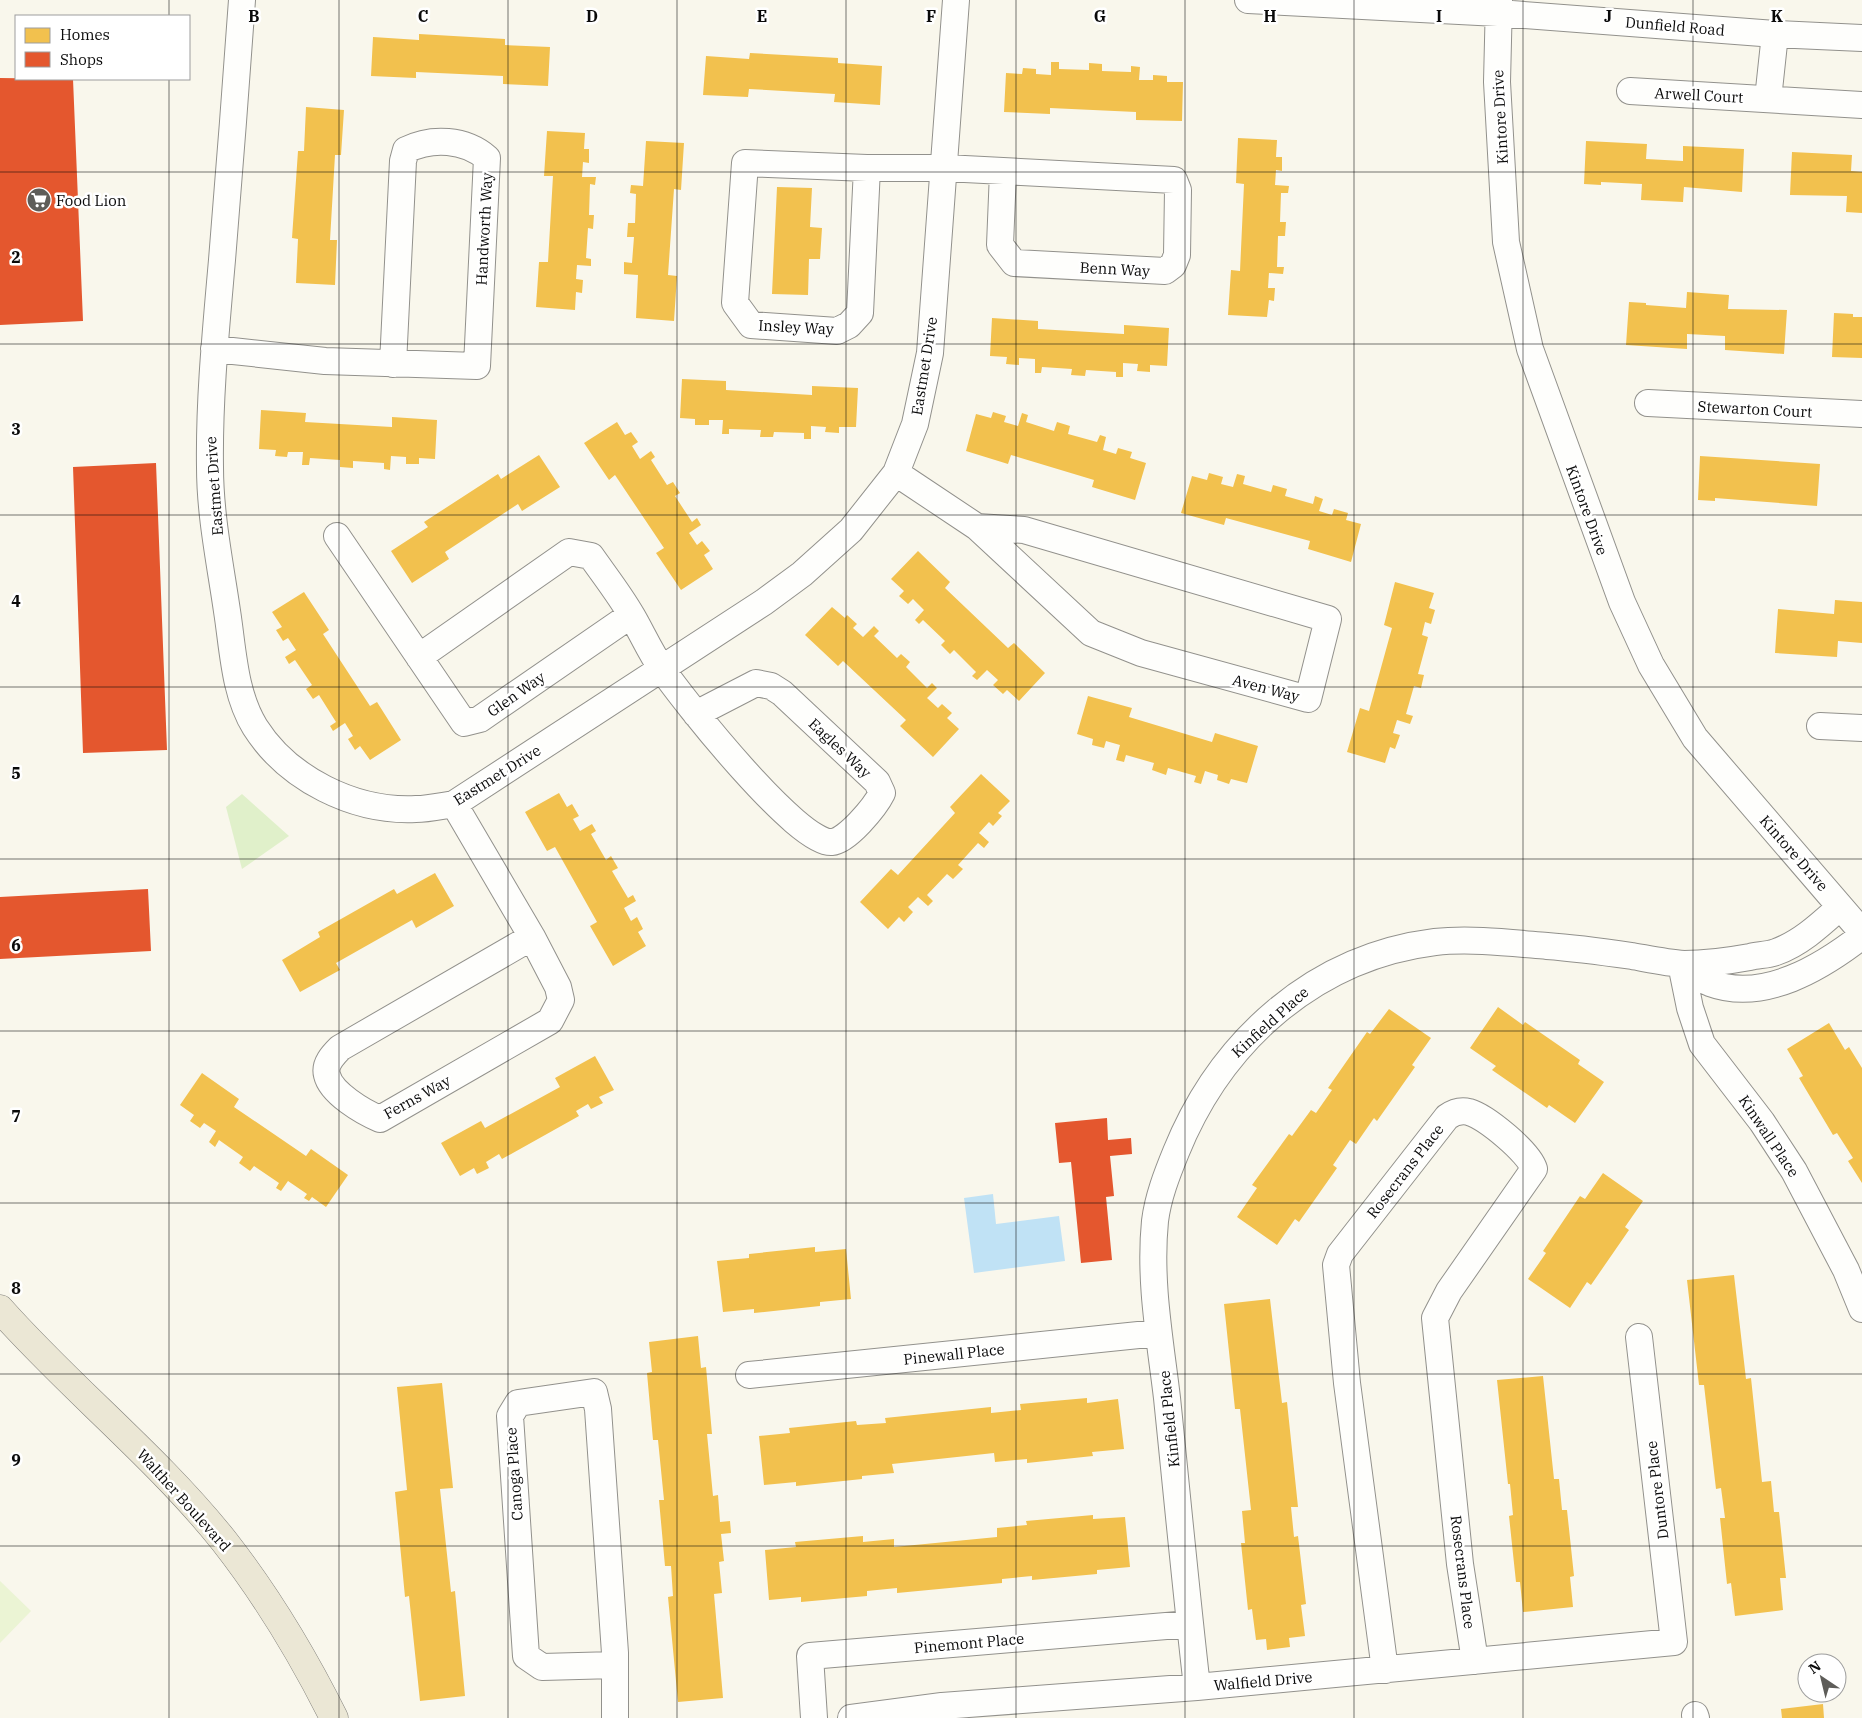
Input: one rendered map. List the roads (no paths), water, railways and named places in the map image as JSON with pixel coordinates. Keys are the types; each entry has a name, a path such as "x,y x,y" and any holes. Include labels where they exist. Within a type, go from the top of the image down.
{"main road":[{"name":"Walther Boulevard","path":"0,1309 41,1355 172,1484 223,1540 274,1611 302,1657 334,1718"}],"street":[{"name":"Eastmet Drive","path":"242,0 210,412 212,503 237,676 245,705 254,725 289,767 324,788 356,800 385,808 415,810 454,804 764,602 822,558 851,530 896,473 915,424 930,353 956,0"},
{"name":"Dunfield Road","path":"1248,0 1498,6 1775,34 1862,38"},
{"name":"Kintore Drive","path":"1498,6 1497,82 1506,242 1530,349 1622,602 1651,665 1695,738 1862,934"},
{"path":"1768,99 1775,34"},
{"name":"Arwell Court","path":"1630,91 1862,105"},
{"name":"Handworth Way","path":"214,349 325,361 393,364 477,366 487,158 465,144 447,142 417,145 406,150 403,161 393,364"},
{"name":"Insley Way","path":"868,168 860,313 849,325 837,330 751,325 735,303 745,163 868,168 945,168"},
{"name":"Benn Way","path":"945,168 1174,180 1178,190 1177,255 1173,265 1165,271 1014,263 1000,245 1003,172"},
{"name":"Stewarton Court","path":"1648,403 1862,414"},
{"name":"Aven Way","path":"896,473 977,527 1091,633 1140,653 1308,699 1328,619 1024,530 977,527"},
{"name":"Glen Way","path":"337,536 464,722 480,719 631,615"},
{"path":"419,657 569,552 591,556 631,615 661,668"},
{"name":"Eagles Way","path":"661,668 696,714 736,762 812,837 830,843 843,840 878,801 882,793 877,782 782,693 771,686 756,683 696,714"},
{"path":"1820,726 1862,728"},
{"name":"Ferns Way","path":"454,804 532,938 558,986 561,1000 550,1021 380,1118 366,1113 333,1087 326,1074 328,1062 340,1048 532,938"},
{"name":"Kinfield Place","path":"1198,1687 1158,1333 1153,1254 1156,1216 1164,1181 1199,1102 1225,1064 1285,1004 1316,982 1342,969 1379,955 1435,942 1515,943 1590,950 1681,964 1720,962 1776,952 1806,936 1840,907"},
{"name":"Kinfield Place","path":"1681,964 1710,982 1735,988 1763,986 1809,972 1834,958 1862,934"},
{"name":"Kinwall Place","path":"1681,964 1690,1008 1702,1044 1762,1122 1794,1172 1846,1270 1862,1309"},
{"name":"Rosecrans Place","path":"1385,1670 1347,1383 1336,1265 1340,1254 1447,1117 1460,1112 1475,1114 1511,1141 1528,1157 1534,1168 1449,1291 1435,1318 1460,1564 1475,1661"},
{"name":"Pinewall Place","path":"750,1376 1158,1333"},
{"name":"Duntore Place","path":"1639,1338 1674,1642"},
{"name":"Canoga Place","path":"615,1665 542,1667 526,1656 510,1416 518,1403 594,1392 598,1409 615,1665 615,1718"},
{"name":"Pinemont Place","path":"814,1718 810,1656 1190,1624"},
{"name":"Walfield Drive","path":"851,1718 942,1706 1198,1687 1674,1642"}],"water":[{"path":"993,1194 996,1224 1059,1216 1065,1261 974,1273 964,1198"}],"place":[{"name":"Food Lion","path":"39,200"}]}
